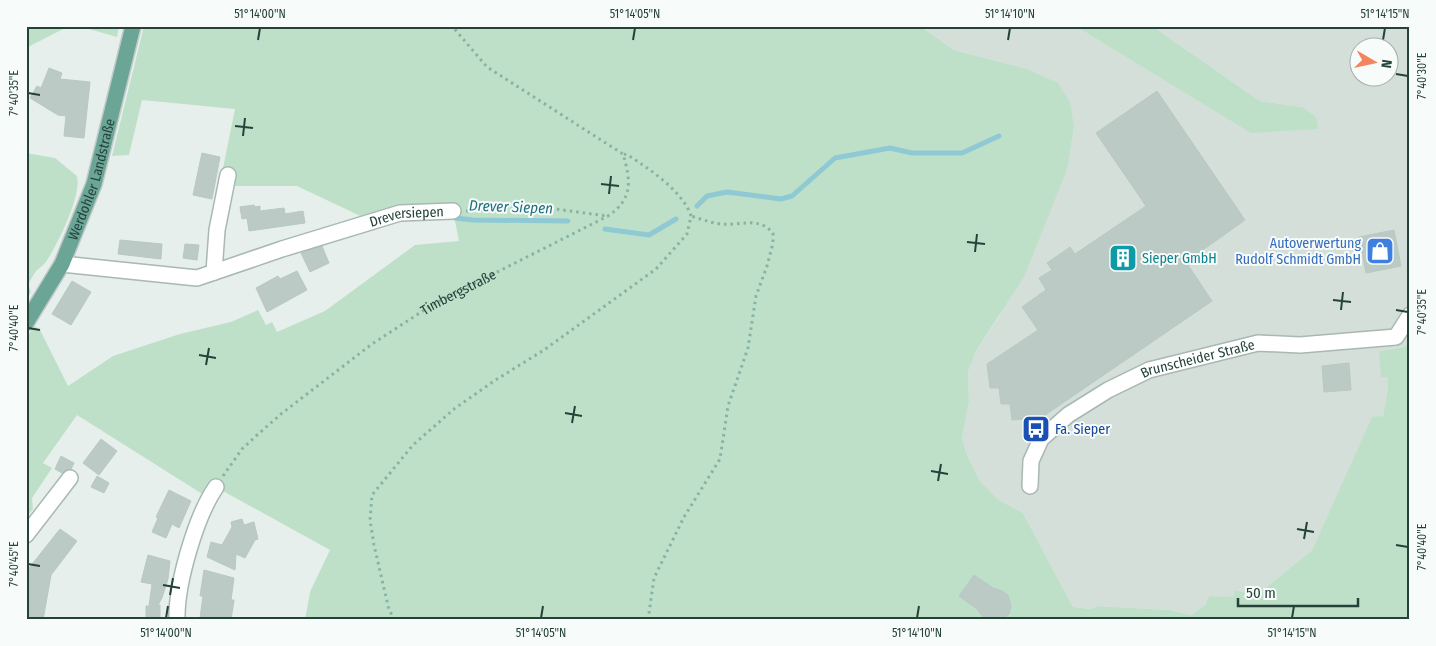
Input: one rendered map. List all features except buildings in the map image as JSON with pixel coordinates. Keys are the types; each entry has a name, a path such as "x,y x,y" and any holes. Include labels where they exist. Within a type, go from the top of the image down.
{"main road":[{"name":"Werdohler Landstraße","path":"26,322 62,264 94,184 133,26"}],"street":[{"path":"214,272 217,230 228,175"},
{"name":"Dreversiepen","path":"62,264 197,278 400,213 453,211"},
{"name":"Brunscheider Straße","path":"1030,486 1031,461 1042,439 1068,415 1108,390 1149,370 1258,343 1300,345 1396,337 1410,315"},
{"path":"26,535 70,478"},
{"path":"177,620 181,582 192,542 208,498 216,487"}],"path":[{"path":"395,620 389,610 374,545 370,520 372,496 413,445 454,409 544,350 656,269 687,234 691,216 682,201 656,174 487,67 452,26"},
{"name":"Timbergstraße","path":"216,487 242,449 256,436 281,414 372,344 432,306 608,216 616,210 628,193 628,172 623,154"},
{"name":"Dreversiepen","path":"453,211 548,208 608,216"},
{"path":"648,620 654,578 684,517 720,459 728,406 748,348 756,296 773,243 773,233 766,226 743,223 723,224 691,216"}],"shaded area":[{"path":"920,26 1075,26 1252,133 1302,107 1260,101 1152,26 1410,26 1410,339 1405,347 1379,351 1389,378 1387,380 1388,388 1383,416 1372,418 1312,550 1257,595 1236,590 1234,598 1209,596 1205,605 1191,615 1170,610 1097,606 1091,609 1073,607 1023,513 998,501 980,481 967,455 962,438 969,402 968,371 976,351 1000,315 1068,167 1074,127 1024,68 954,50"}],"green space":[{"path":"26,26 69,26 26,48"},
{"path":"79,26 119,26 117,37"},
{"path":"144,26 920,26 954,50 1024,68 1058,83 1070,102 1074,127 1068,167 1024,277 976,351 968,371 969,402 962,438 967,455 980,481 998,500 1023,513 1073,607 1091,609 1097,606 1170,610 1191,615 1205,605 1209,596 1234,597 1235,590 1257,595 1312,550 1372,417 1383,416 1388,388 1387,380 1389,378 1381,377 1379,351 1405,347 1410,339 1410,620 305,620 310,592 330,550 223,491 215,502 77,415 43,463 52,468 32,498 33,509 26,518 26,339 34,326 40,330 68,386 113,356 180,334 231,322 258,310 266,325 272,322 277,332 325,311 415,245 459,241 454,216 371,221 297,186 233,186 222,173 235,109 142,100 129,155 112,156"},
{"path":"1075,26 1152,26 1260,101 1302,107 1316,117 1318,129 1251,133"},
{"path":"26,153 55,158 77,176 78,185 72,208 55,246 45,263 36,271 28,284 31,292 26,300"}],"waterway":[{"name":"Drever Siepen","path":"697,206 707,196 727,192 781,199 792,196 835,158 890,148 912,153 962,153 999,136"},
{"name":"Drever Siepen","path":"455,218 473,220 568,221"},
{"path":"605,229 649,235 676,219"}],"place":[{"name":"Autoverwertung Rudolf Schmidt GmbH","path":"1380,251"},
{"name":"Sieper GmbH","path":"1123,258"},
{"name":"Fa. Sieper","path":"1036,429"}]}
